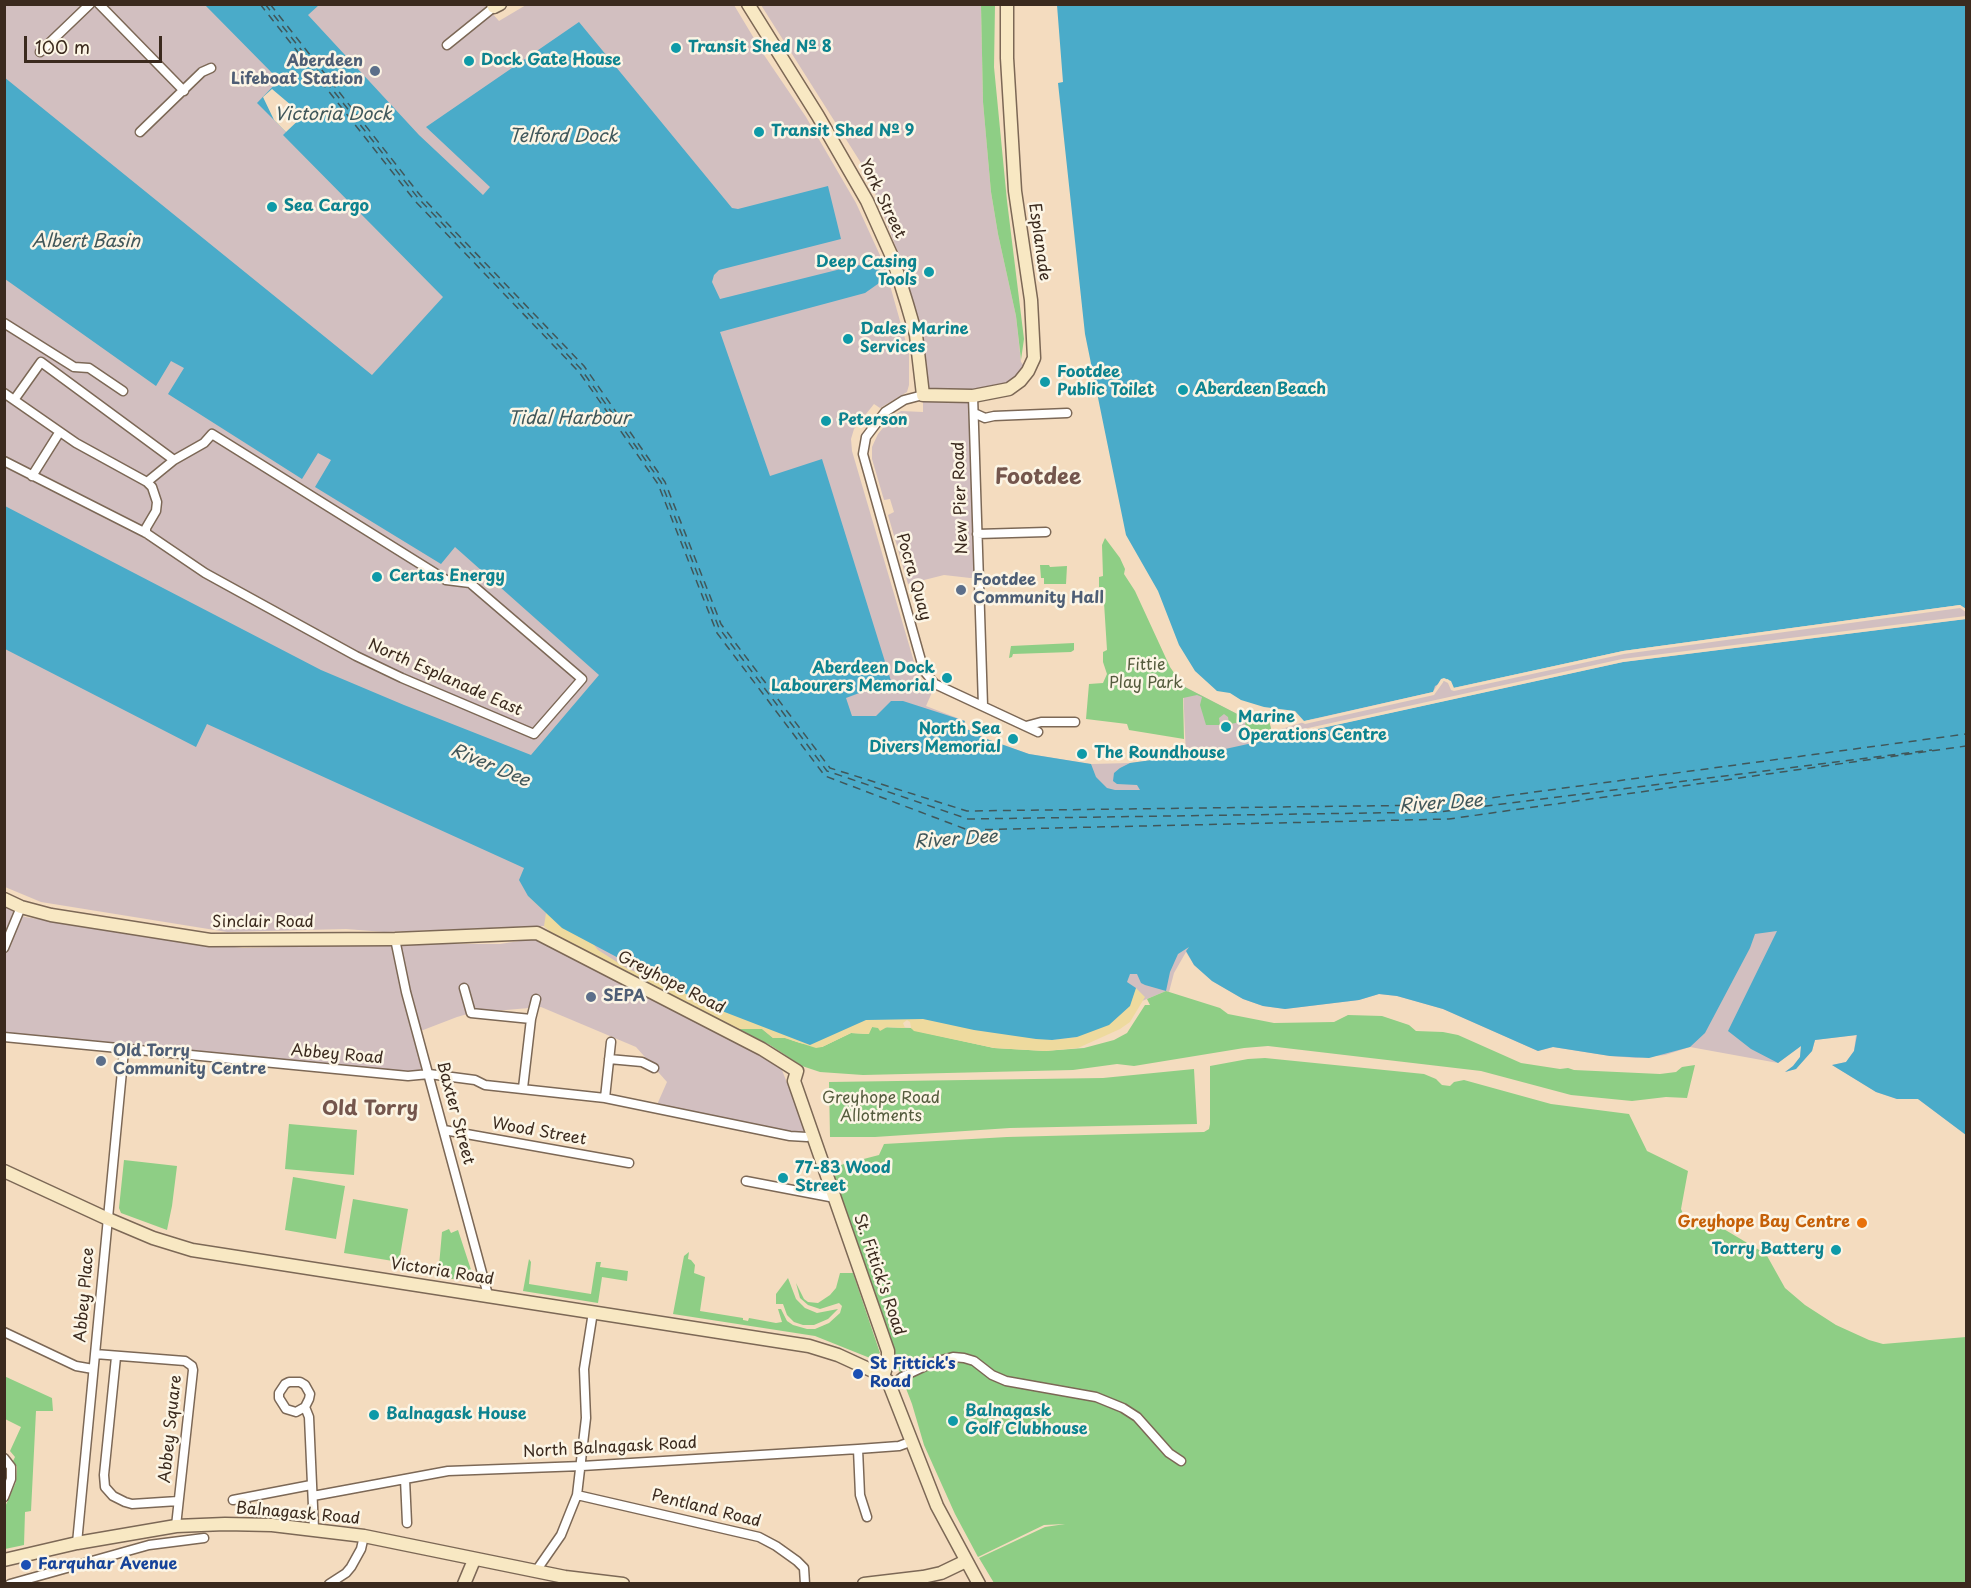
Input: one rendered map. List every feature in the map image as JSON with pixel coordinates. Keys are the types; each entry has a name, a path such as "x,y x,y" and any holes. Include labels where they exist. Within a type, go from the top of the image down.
{"street":[{"path":"40,52 90,4"},
{"path":"99,4 184,91"},
{"name":"York Street","path":"748,4 818,116 867,201 893,259 916,335 923,394"},
{"name":"Esplanade","path":"923,394 973,396 1009,389 1020,381 1034,358 1031,300 1015,191 1007,58 1007,4"},
{"path":"447,45 496,5"},
{"path":"140,132 202,72 211,68"},
{"path":"4,322 74,368 89,368 123,392"},
{"path":"14,400 41,362 174,460 147,482"},
{"path":"4,393 59,433 147,482 157,502 156,511 146,528 146,533"},
{"name":"Pocra Quay","path":"923,394 904,400 880,418 866,437 864,461 924,671 935,684 1038,732"},
{"name":"New Pier Road","path":"973,396 983,706"},
{"path":"974,413 985,418 1067,413"},
{"path":"32,476 59,433"},
{"name":"North Esplanade East","path":"4,461 146,533 205,573 356,656 534,734 582,679 470,583 446,580 212,434 198,447 174,460"},
{"path":"977,534 1046,532"},
{"path":"1026,726 1041,722 1075,722"},
{"name":"Sinclair Road","path":"4,899 21,907 101,924 210,940 395,939 526,933"},
{"path":"4,948 21,907"},
{"name":"Greyhope Road","path":"526,933 537,933 547,938 762,1049 797,1071"},
{"name":"Baxter Street","path":"395,939 406,992 488,1295"},
{"path":"464,988 471,1013 531,1018"},
{"path":"523,1088 531,1018 537,999"},
{"name":"Abbey Road","path":"4,1037 408,1076 429,1074 475,1080 485,1085 605,1098 790,1136 807,1137 813,1134"},
{"path":"605,1098 611,1042"},
{"name":"Abbey Place","path":"77,1543 124,1050"},
{"path":"609,1059 642,1062 654,1068"},
{"name":"St. Fittick's Road","path":"797,1071 795,1081 888,1351 887,1382 937,1506 979,1584"},
{"name":"Wood Street","path":"444,1130 629,1163"},
{"name":"Victoria Road","path":"4,1171 153,1238 192,1250 809,1346 838,1355 887,1382"},
{"path":"746,1180 835,1198"},
{"path":"536,1571 561,1535 577,1495 586,1418 584,1369 593,1312"},
{"path":"4,1332 76,1366 93,1369"},
{"name":"Abbey Square","path":"95,1354 185,1361 192,1366 176,1527"},
{"name":"Abbey Square","path":"116,1357 104,1475 105,1487 113,1496 132,1504 178,1500"},
{"path":"887,1382 934,1362 964,1358 974,1361 992,1375 1006,1381 1096,1397 1123,1408 1137,1417 1168,1453 1181,1461"},
{"path":"305,1407 309,1417 314,1528"},
{"name":"North Balnagask Road","path":"313,1496 448,1471 582,1466 858,1449 899,1446 910,1442"},
{"path":"858,1449 860,1495 867,1517"},
{"path":"4,1458 11,1467 11,1479 4,1497"},
{"path":"405,1479 407,1523"},
{"path":"233,1500 311,1485"},
{"name":"Pentland Road","path":"577,1495 759,1537 776,1546 804,1568 805,1584"},
{"path":"244,1498 247,1508"},
{"name":"Balnagask Road","path":"4,1560 77,1543 176,1527 272,1524 364,1536 474,1560 573,1578 623,1584"},
{"path":"329,1584 351,1567 361,1549 364,1536"},
{"path":"4,1577 8,1584 149,1545 204,1538"},
{"path":"464,1584 474,1560"},
{"path":"864,1584 941,1573 966,1561"}],"shaded area":[{"path":"484,4 499,21 526,5 734,5 764,55 806,117 856,203 884,264 909,353 909,385 907,392 880,408 874,404 854,429 851,439 852,451 917,672 924,685 933,690 926,706 965,721 963,727 984,738 1029,754 1091,764 1130,763 1186,756 1183,686 1243,717 1269,721 1272,732 1444,678 1454,688 1623,651 1960,605 1966,609 1966,1135 1918,1099 1897,1099 1876,1092 1832,1065 1846,1062 1854,1051 1856,1035 1815,1040 1812,1051 1796,1069 1785,1072 1800,1057 1801,1046 1778,1063 1690,1047 1665,1055 1636,1058 1553,1047 1538,1051 1443,1009 1397,996 1379,994 1359,1000 1285,1009 1263,1006 1243,999 1212,981 1194,965 1186,952 1174,973 1169,992 1166,991 1130,1006 923,1019 866,1020 770,1045 571,945 544,926 384,932 346,929 227,932 41,902 5,887 4,5"},
{"path":"761,5 981,5 983,102 991,192 1016,316 1021,362 1028,371 1020,381 973,396 979,579 944,575 908,584 888,515 894,512 890,499 884,500 872,459 872,447 878,434 891,418 901,411 923,412 915,315 902,263 861,163"},
{"path":"4,907 25,917 243,948 384,944 500,944 532,939 556,947 780,1065 806,1131 796,1133 656,1107 667,1082 636,1047 541,1007 471,1013 418,1032 429,1074 5,1035"}],"green space":[{"path":"981,5 995,5 994,67 1024,339 1021,360 1016,316 991,192 983,102"},
{"name":"Fittie Play Park","path":"1105,538 1120,558 1125,569 1124,574 1135,591 1170,667 1183,686 1243,717 1269,721 1272,732 1246,731 1245,720 1240,719 1236,723 1229,724 1228,717 1224,714 1219,718 1220,725 1206,725 1200,705 1202,697 1197,695 1183,698 1184,739 1129,730 1127,724 1086,719 1089,684 1103,683 1107,674 1103,662 1103,652 1107,650 1103,587 1099,587 1099,577 1103,576 1102,545"},
{"path":"1040,565 1067,566 1066,584 1044,584"},
{"path":"1074,643 1074,650 1071,652 1013,654 1009,658 1011,646"},
{"path":"1166,991 1220,1008 1228,1014 1274,1023 1334,1022 1348,1015 1382,1016 1409,1025 1416,1031 1458,1035 1521,1063 1560,1069 1660,1074 1676,1072 1682,1067 1695,1065 1687,1098 1666,1097 1632,1101 1571,1095 1481,1071 1268,1046 1134,1066 1117,1064 1073,1070 863,1075 820,1072 802,1066 770,1045 739,1029 762,1029 773,1038 785,1038 822,1047 851,1033 868,1034 872,1027 911,1028 994,1048 1045,1051 1084,1048 1114,1040 1127,1033 1145,1005 1150,1005 1147,999"},
{"path":"1265,1058 1424,1074 1436,1079 1442,1085 1450,1086 1454,1082 1464,1080 1551,1104 1629,1114 1647,1151 1688,1171 1681,1209 1687,1223 1695,1226 1722,1228 1766,1254 1785,1288 1805,1305 1836,1325 1883,1344 1966,1337 1966,1583 994,1583 979,1558 1045,1527 1065,1524 1044,1525 978,1557 955,1514 924,1445 912,1404 829,1168 879,1155 884,1144 1007,1137 1204,1132 1209,1129 1210,1124 1210,1066"},
{"name":"Greyhope Road Allotments","path":"1194,1069 1197,1124 1010,1128 875,1137 830,1137 829,1082 1103,1078"},
{"path":"289,1124 357,1130 354,1175 285,1169"},
{"path":"124,1160 177,1166 167,1230 121,1213 119,1208"},
{"path":"293,1177 345,1186 336,1239 285,1230"},
{"path":"353,1199 408,1209 399,1262 344,1253"},
{"path":"449,1229 451,1233 458,1230 475,1282 438,1277 442,1232"},
{"path":"689,1252 688,1259 695,1265 694,1273 705,1277 700,1311 743,1318 748,1321 749,1318 776,1323 782,1322 778,1309 781,1309 787,1321 807,1329 815,1329 829,1323 840,1313 842,1306 839,1303 820,1309 808,1305 800,1298 796,1283 804,1299 818,1303 836,1288 840,1273 853,1273 880,1353 870,1358 815,1336 673,1314 684,1256"},
{"path":"529,1259 531,1262 529,1284 591,1294 596,1262 601,1262 600,1267 628,1271 627,1281 602,1277 598,1303 523,1291"},
{"path":"788,1278 796,1299 805,1308 817,1313 838,1309 828,1319 814,1325 794,1322 787,1315 783,1304 776,1304 776,1294"},
{"path":"4,1376 52,1398 53,1411 36,1411 31,1511 25,1512 24,1545 5,1549 5,1507 16,1482 17,1467 13,1461 15,1457 10,1451 21,1427 5,1419"}],"sand":[{"path":"535,894 591,941 598,950 628,969 674,986 885,1012 1052,1040 1077,1037 1120,998 1136,988 1145,997 1130,1022 1078,1048 1045,1051 994,1048 914,1031 907,1020 903,1023 905,1028 887,1027 880,1031 872,1027 869,1034 851,1033 816,1048 785,1038 773,1038 762,1029 739,1029 580,949 553,934 544,926 546,913 528,896"}],"water":[{"path":"205,5 319,5 308,15 419,135 483,195 490,187 426,127 579,22 732,208 738,209 828,186 841,239 719,270 712,282 720,299 857,265 878,267 882,281 865,293 720,332 770,476 822,459 891,681 846,698 852,716 876,716 891,701 903,701 965,721 963,727 984,738 1029,754 1091,764 1096,777 1107,788 1140,790 1137,785 1117,784 1113,781 1114,773 1130,763 1216,751 1623,662 1966,619 1966,1135 1918,1099 1897,1099 1876,1092 1832,1065 1846,1062 1854,1051 1857,1035 1815,1040 1812,1051 1796,1069 1785,1072 1800,1057 1801,1046 1778,1063 1751,1049 1728,1031 1777,931 1755,934 1750,948 1705,1033 1690,1047 1649,1058 1610,1056 1553,1047 1538,1051 1443,1009 1397,996 1379,994 1359,1000 1285,1009 1263,1006 1243,999 1212,981 1194,965 1186,951 1189,947 1178,954 1170,972 1166,991 1145,985 1141,983 1137,974 1130,974 1127,982 1136,988 1130,1006 1109,1025 1077,1037 1036,1039 974,1030 923,1019 866,1020 810,1045 709,1006 562,928 528,896 519,880 524,868 207,724 196,747 5,649 5,506 321,670 531,755 599,675 455,547 441,564 315,487 331,460 318,453 302,479 168,394 184,368 171,361 156,386 5,279 4,77 372,375 443,297 283,135 286,132 257,103 279,80"},
{"path":"1057,5 1966,5 1966,609 1960,605 1623,651 1453,688 1448,679 1435,686 1433,692 1304,721 1295,711 1264,707 1241,700 1230,693 1217,691 1195,671 1179,645 1158,591 1126,535 1085,334 1058,83 1063,82"}],"pier":[{"path":"272,89 298,111 305,114 286,132 274,120 263,97"},
{"path":"1960,605 1966,609 1966,612 1960,608 1624,654 1454,691 1444,681 1434,695 1305,724 1301,722 1433,692 1444,678 1451,681 1454,688 1623,651"},
{"path":"1966,616 1966,619 1623,662 1272,739 1272,736 1622,659"}],"ferry route":[{"path":"260,4 415,201 579,372 658,484 717,633 825,776 968,830 1449,819 1966,746"},
{"path":"265,4 418,198 581,369 661,482 719,628 827,771 968,819 1439,812 1932,750"},
{"path":"270,4 420,195 584,366 665,482 721,624 830,768 967,811 1438,805 1966,734"}],"place":[{"name":"Transit Shed № 8","path":"676,48"},
{"name":"Dock Gate House","path":"469,61"},
{"name":"Aberdeen Lifeboat Station","path":"375,71"},
{"name":"Transit Shed № 9","path":"759,132"},
{"name":"Sea Cargo","path":"272,207"},
{"name":"Deep Casing Tools","path":"929,272"},
{"name":"Dales Marine Services","path":"848,339"},
{"name":"Footdee Public Toilet","path":"1045,382"},
{"name":"Aberdeen Beach","path":"1183,390"},
{"name":"Peterson","path":"826,421"},
{"name":"Certas Energy","path":"377,577"},
{"name":"Footdee Community Hall","path":"961,590"},
{"name":"Aberdeen Dock Labourers Memorial","path":"947,678"},
{"name":"Marine Operations Centre","path":"1226,727"},
{"name":"North Sea Divers Memorial","path":"1013,739"},
{"name":"The Roundhouse","path":"1082,754"},
{"name":"SEPA","path":"591,997"},
{"name":"Old Torry Community Centre","path":"101,1061"},
{"name":"77-83 Wood Street","path":"783,1178"},
{"name":"Greyhope Bay Centre","path":"1862,1223"},
{"name":"Torry Battery","path":"1836,1250"},
{"name":"St Fittick's Road","path":"858,1374"},
{"name":"Balnagask House","path":"374,1415"},
{"name":"Balnagask Golf Clubhouse","path":"953,1421"},
{"name":"Farquhar Avenue","path":"26,1565"}],"district":[{"name":"Footdee","path":"1038,478"},
{"name":"Old Torry","path":"370,1109"}],"water label":[{"name":"Victoria Dock","path":"333,115"},
{"name":"Telford Dock","path":"563,137"},
{"name":"Albert Basin","path":"86,242"},
{"name":"Tidal Harbour","path":"569,419"},
{"name":"River Dee","path":"490,766"},
{"name":"River Dee","path":"1441,804"},
{"name":"River Dee","path":"956,840"}]}
